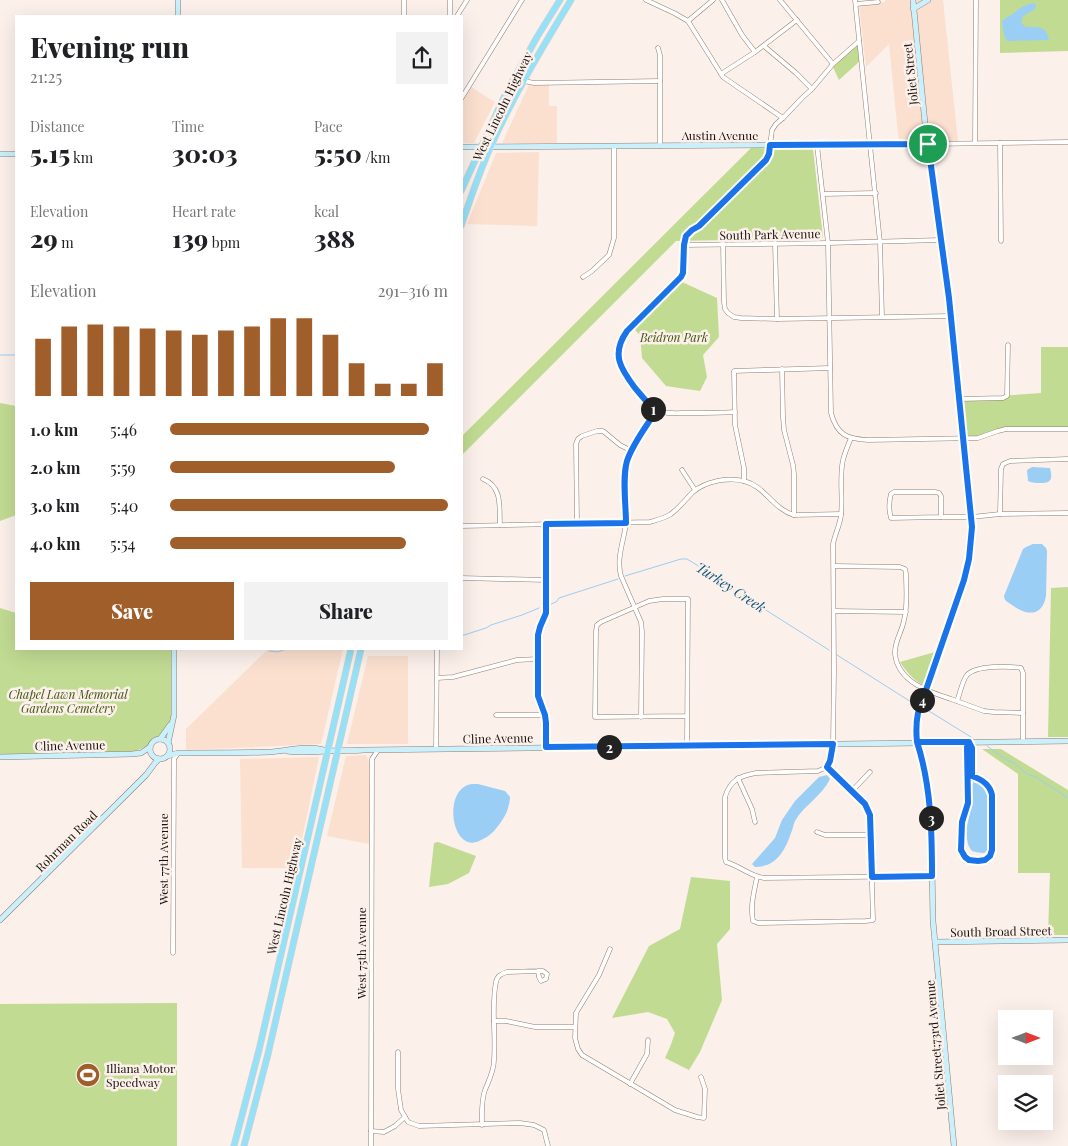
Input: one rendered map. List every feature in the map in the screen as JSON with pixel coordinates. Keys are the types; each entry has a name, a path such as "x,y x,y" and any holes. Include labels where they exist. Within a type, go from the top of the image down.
{"main road":[{"name":"West Lincoln Highway","path":"463,186 514,77 536,37 560,0"},
{"name":"West Lincoln Highway","path":"463,220 491,147 524,81 571,0"},
{"name":"West Lincoln Highway","path":"234,1146 264,1030 351,650"},
{"name":"West Lincoln Highway","path":"244,1146 268,1054 361,650"}],"street":[{"path":"178,0 178,15"},
{"path":"404,0 404,15"},
{"path":"450,0 450,15"},
{"path":"457,15 467,0"},
{"path":"463,96 522,0"},
{"path":"646,0 688,21 723,77 783,118"},
{"path":"688,21 713,0"},
{"path":"722,0 742,35 755,52"},
{"path":"780,0 833,64"},
{"name":"Joliet Street","path":"913,0 928,144 951,316 972,517 970,551 964,580 926,691 916,728 931,814 935,942"},
{"path":"913,9 928,0"},
{"path":"975,143 976,0"},
{"path":"878,2 855,2 876,193 880,242 882,317"},
{"path":"721,74 764,46 797,20"},
{"path":"735,412 667,413 656,411 623,372 619,359 619,345 627,331 681,277 683,273 684,245 688,232 699,226 766,160 769,154 772,130 776,124 812,89 833,64 860,40"},
{"path":"764,46 812,89"},
{"path":"658,48 660,55 660,146"},
{"path":"514,77 537,83 660,80"},
{"name":"Austin Avenue","path":"463,147 1068,142"},
{"path":"1000,143 1001,241"},
{"path":"817,145 828,243 831,413 839,431 851,438 868,440 964,439 978,438 1006,429 1068,429"},
{"path":"583,277 609,255 614,238 614,146"},
{"path":"0,154 15,154"},
{"path":"823,194 876,193"},
{"name":"South Park Avenue","path":"684,245 941,240"},
{"path":"775,243 777,319"},
{"path":"722,244 725,309 728,314 734,317 777,319 951,316"},
{"path":"959,399 1003,398 1007,396 1008,345"},
{"path":"744,481 744,468 737,437 734,371 830,368"},
{"path":"782,369 784,430 794,474 794,515"},
{"path":"641,716 641,622 621,576 619,557 626,523 627,462 656,411"},
{"path":"577,524 576,444 578,439 597,431 602,431 620,445 632,451"},
{"path":"851,438 843,460 840,525 835,534 833,544 833,744 830,761 827,767 818,771 756,773 738,778 731,783 725,797 725,858 726,862 757,877 932,876"},
{"path":"1000,514 1001,469 1003,464 1010,461 1068,459"},
{"path":"682,470 695,490"},
{"path":"483,479 490,482 499,497 500,525"},
{"path":"463,526 650,522 660,520 673,513 695,490 717,481 732,479 753,484 786,513 794,515 841,514"},
{"path":"941,518 941,496 939,493 894,492 891,494 891,518 941,518 1000,514 1068,513"},
{"path":"546,524 546,613 538,635 538,696 545,715 546,747"},
{"path":"834,566 900,567 905,569 906,612 896,643 895,653 898,666 912,683 926,691 984,711 1023,713"},
{"path":"463,578 546,580"},
{"path":"687,716 595,717 597,625 649,601 688,599 687,745"},
{"path":"834,611 906,612"},
{"path":"171,725 160,739 154,741 150,747 152,756 159,760 167,757 170,752 171,725 174,715 174,650"},
{"path":"436,750 437,650"},
{"path":"437,678 453,677 517,660 538,659"},
{"path":"957,701 966,676 973,671 988,667 1021,668 1023,673 1023,741"},
{"path":"496,715 545,715"},
{"path":"160,739 165,740 178,753"},
{"name":"Cline Avenue","path":"167,757 178,753 252,752 306,748 327,751 436,750 1068,740"},
{"path":"969,742 972,748 970,777 968,803 962,822 961,850 969,860 978,861 985,860 990,856 992,850 992,795 989,786 970,777"},
{"name":"Cline Avenue","path":"140,753 150,747"},
{"path":"364,750 372,760 378,750"},
{"name":"Cline Avenue","path":"0,757 140,753 152,756"},
{"name":"West 77th Avenue","path":"173,953 174,759 178,753"},
{"name":"Rohrman Road","path":"146,775 152,756"},
{"path":"167,757 174,764"},
{"name":"Rohrman Road","path":"0,920 159,760"},
{"name":"West 75th Avenue","path":"371,1146 372,760"},
{"path":"757,877 752,908 753,921 758,923 873,920 870,815 865,804 827,767"},
{"path":"852,791 870,772"},
{"path":"738,778 752,809 755,822"},
{"path":"817,832 825,835 871,835"},
{"name":"South Broad Street","path":"935,942 1068,940"},
{"name":"Joliet Street;73rd Avenue","path":"935,942 954,1146"},
{"path":"610,949 599,975 576,1013 576,1044 582,1055 675,1110 704,1118 705,1089 702,1077"},
{"path":"482,1124 482,1103 494,1068 494,993 496,979 506,972 538,971"},
{"path":"494,1021 506,1021 535,1027 575,1027"},
{"path":"630,1084 647,1054 648,1040"},
{"path":"398,1052 400,1110 408,1122 419,1126 534,1125 544,1130 548,1146"},
{"path":"371,1131 384,1132 405,1117"}],"shaded area":[{"path":"885,0 943,0 958,141 899,144 889,44 866,67 859,4 885,2"},
{"path":"549,84 549,106 557,106 557,143 502,143 529,85"},
{"path":"471,87 495,102 474,143 463,143 463,101"},
{"path":"539,152 537,226 467,224 496,153"},
{"path":"267,650 343,650 321,744 186,750 186,729"},
{"path":"368,656 408,656 408,744 347,744"},
{"path":"366,755 369,762 369,844 327,836 346,756"},
{"path":"319,757 296,868 242,868 240,759"}],"green space":[{"path":"1000,0 1068,0 1068,51 1000,53"},
{"path":"859,41 861,60 839,80 832,65"},
{"path":"751,148 813,149 823,238 676,241 463,454 463,435"},
{"name":"Beidron Park","path":"682,282 717,298 719,337 703,355 707,377 700,391 666,386 642,358 640,335 634,329"},
{"path":"1041,347 1068,347 1068,429 1006,429 989,435 964,439 959,399 1041,393"},
{"path":"0,403 15,406 15,515 0,521"},
{"path":"1068,587 1068,737 1048,737 1051,588"},
{"name":"Chapel Lawn Memorial Gardens Cemetery","path":"0,608 15,613 15,650 173,650 172,715 163,733 149,745 128,753 0,754"},
{"path":"935,652 923,685 910,675 900,662"},
{"path":"982,749 1001,749 1068,790 1068,935 1048,935 1050,873 1018,873 1018,774"},
{"path":"438,842 476,856 469,873 448,884 429,887 434,843"},
{"path":"691,877 730,881 730,929 717,944 722,1000 700,1052 689,1070 665,1058 675,1033 667,1019 648,1012 612,1018 649,946 680,929"},
{"name":"Illiana Motor Speedway","path":"177,1003 177,1146 0,1146 0,1004"}],"water":[{"path":"1034,3 1035,9 1023,16 1021,23 1026,27 1038,27 1045,30 1049,38 1048,40 1007,41 1002,21 1023,6"},
{"path":"1032,467 1050,468 1050,481 1034,483 1028,481 1027,470"},
{"path":"1033,544 1042,544 1047,551 1046,596 1041,608 1037,611 1028,612 1008,602 1004,596 1023,549"},
{"path":"827,775 830,779 827,785 799,815 783,852 769,864 755,867 752,864 775,838 782,820 795,801 819,777"},
{"path":"974,781 984,786 989,795 989,849 984,853 972,851 967,838 971,789"},
{"path":"472,784 505,791 510,797 505,816 494,831 483,839 471,843 463,839 457,831 454,820 454,808 456,797 462,788"}],"waterway":[{"name":"Turkey Creek","path":"0,355 15,355"},
{"name":"Turkey Creek","path":"625,576 681,559 687,559 731,586 736,593 829,650"},
{"name":"Turkey Creek","path":"551,604 559,598 618,579"},
{"name":"Turkey Creek","path":"463,635 539,608"},
{"name":"Turkey Creek","path":"269,651 278,652 283,650"},
{"name":"Turkey Creek","path":"837,655 917,705"},
{"name":"Turkey Creek","path":"924,708 971,737"},
{"name":"Turkey Creek","path":"987,746 1014,763 1027,774 1036,777 1068,798"}],"place":[{"name":"Illiana Motor Speedway","path":"88,1075"}],"route":[{"path":"928,144 770,145 766,160 699,226 688,232 684,240 684,263 681,277 627,331 619,345 619,359 623,372 656,411 627,462 625,481 626,523 546,524 546,613 538,635 538,696 545,715 546,747 833,744 832,754 827,767 865,804 870,815 872,877 932,876 931,814 917,742 969,742 967,747 968,803 962,822 961,850 969,860 978,861 985,860 990,856 992,850 991,790 984,782 972,776 972,748 969,742 936,742 917,742 916,735 918,713 964,580 972,538 949,298 928,144"}]}
